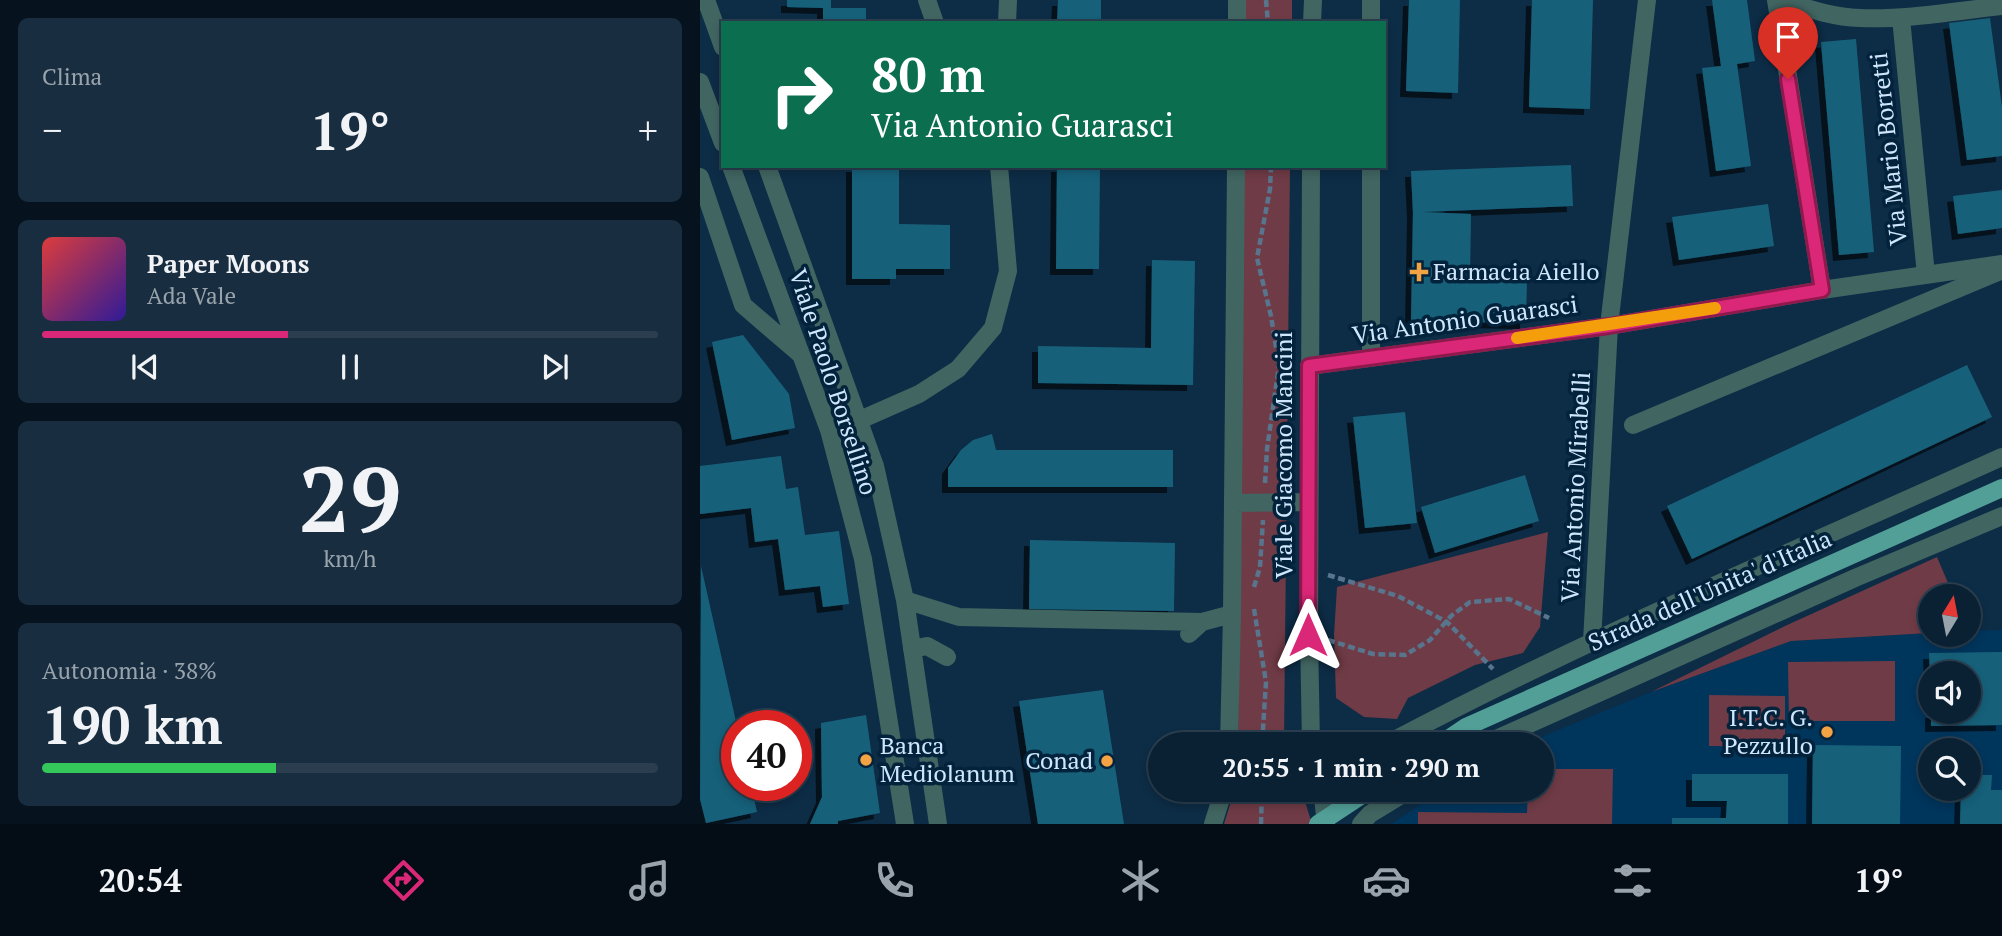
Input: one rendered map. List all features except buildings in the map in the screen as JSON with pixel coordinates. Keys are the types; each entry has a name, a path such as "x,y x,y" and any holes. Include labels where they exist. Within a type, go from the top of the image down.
{"main road":[{"name":"Strada dell'Unita' d'Italia","path":"1459,732 2002,488"},
{"path":"1318,824 1351,802"}],"street":[{"path":"706,0 721,41"},
{"path":"927,0 934,21"},
{"path":"1007,21 1008,0"},
{"path":"1237,0 1237,21"},
{"path":"1312,0 1312,21"},
{"path":"1371,0 1371,21"},
{"name":"Via Antonio Mirabelli","path":"1592,642 1609,326 1647,0"},
{"name":"Via Mario Borretti","path":"1822,290 1778,0 1819,13 1858,18 1901,18 2002,5"},
{"name":"Via Mario Borretti","path":"1901,18 1926,275"},
{"path":"700,82 721,138"},
{"name":"Viale Paolo Borsellino","path":"732,168 829,430 863,559 905,824"},
{"name":"Viale Paolo Borsellino","path":"768,168 875,466 905,600 912,649 941,793 938,824"},
{"path":"829,430 860,420 919,394 958,369 993,328 1008,271 998,168"},
{"name":"Viale Giacomo Mancini","path":"1229,732 1233,614 1236,168"},
{"name":"Viale Giacomo Mancini","path":"1311,168 1311,732"},
{"path":"1371,168 1371,358"},
{"path":"700,177 743,306 801,355"},
{"name":"Via Antonio Guarasci","path":"1309,366 1609,326 1822,290 2002,264"},
{"path":"1633,425 2002,270"},
{"path":"1410,732 1592,642 2002,457"},
{"path":"1234,502 1309,502"},
{"path":"1512,732 1855,578 2002,516"},
{"path":"905,600 959,617 1195,628 1233,614"},
{"path":"912,649 927,646 947,657"},
{"path":"1213,824 1220,802"},
{"path":"1323,802 1326,824"},
{"path":"1361,824 1370,814 1390,802"}],"path":[{"path":"1266,0 1268,21"},
{"path":"1263,732 1266,682 1251,598 1260,567 1267,449 1279,366 1271,316 1256,258 1270,189 1271,168"},
{"path":"1327,575 1398,596 1447,622 1493,669"},
{"path":"1326,640 1373,654 1405,655 1430,640 1451,615 1470,601 1509,599 1549,618"},
{"path":"1261,824 1262,802"}],"shaded area":[{"path":"1245,0 1292,0 1292,21 1245,21"},
{"path":"1244,168 1290,168 1284,732 1238,732"},
{"path":"1548,532 1540,627 1523,653 1475,665 1408,698 1397,719 1364,717 1336,698 1334,635 1337,587"},
{"path":"1937,557 1948,584 1918,584 1918,634 1791,641 1651,692 1785,626"},
{"name":"I.T.C. G. Pezzullo","path":"2002,630 2002,824 1391,824 1424,802 1554,802 1553,732 1651,692 1791,641 1918,634 1918,648 1981,648 1981,631"},
{"path":"1895,661 1895,721 1789,721 1788,662"},
{"path":"1709,695 1785,696 1785,747 1709,746"},
{"path":"1554,769 1613,769 1612,824 1418,824 1418,812 1527,813 1527,802 1554,802"},
{"path":"1231,802 1305,802 1312,824 1224,824"}],"slow traffic":[{"path":"1517,338 1715,308"}],"place":[{"name":"Farmacia Aiello","path":"1419,272"},
{"name":"I.T.C. G. Pezzullo","path":"1827,732"},
{"name":"Banca Mediolanum","path":"866,760"},
{"name":"Conad","path":"1107,761"}],"route":[{"path":"1308,635 1309,366 1609,326 1822,290 1788,79"}]}
